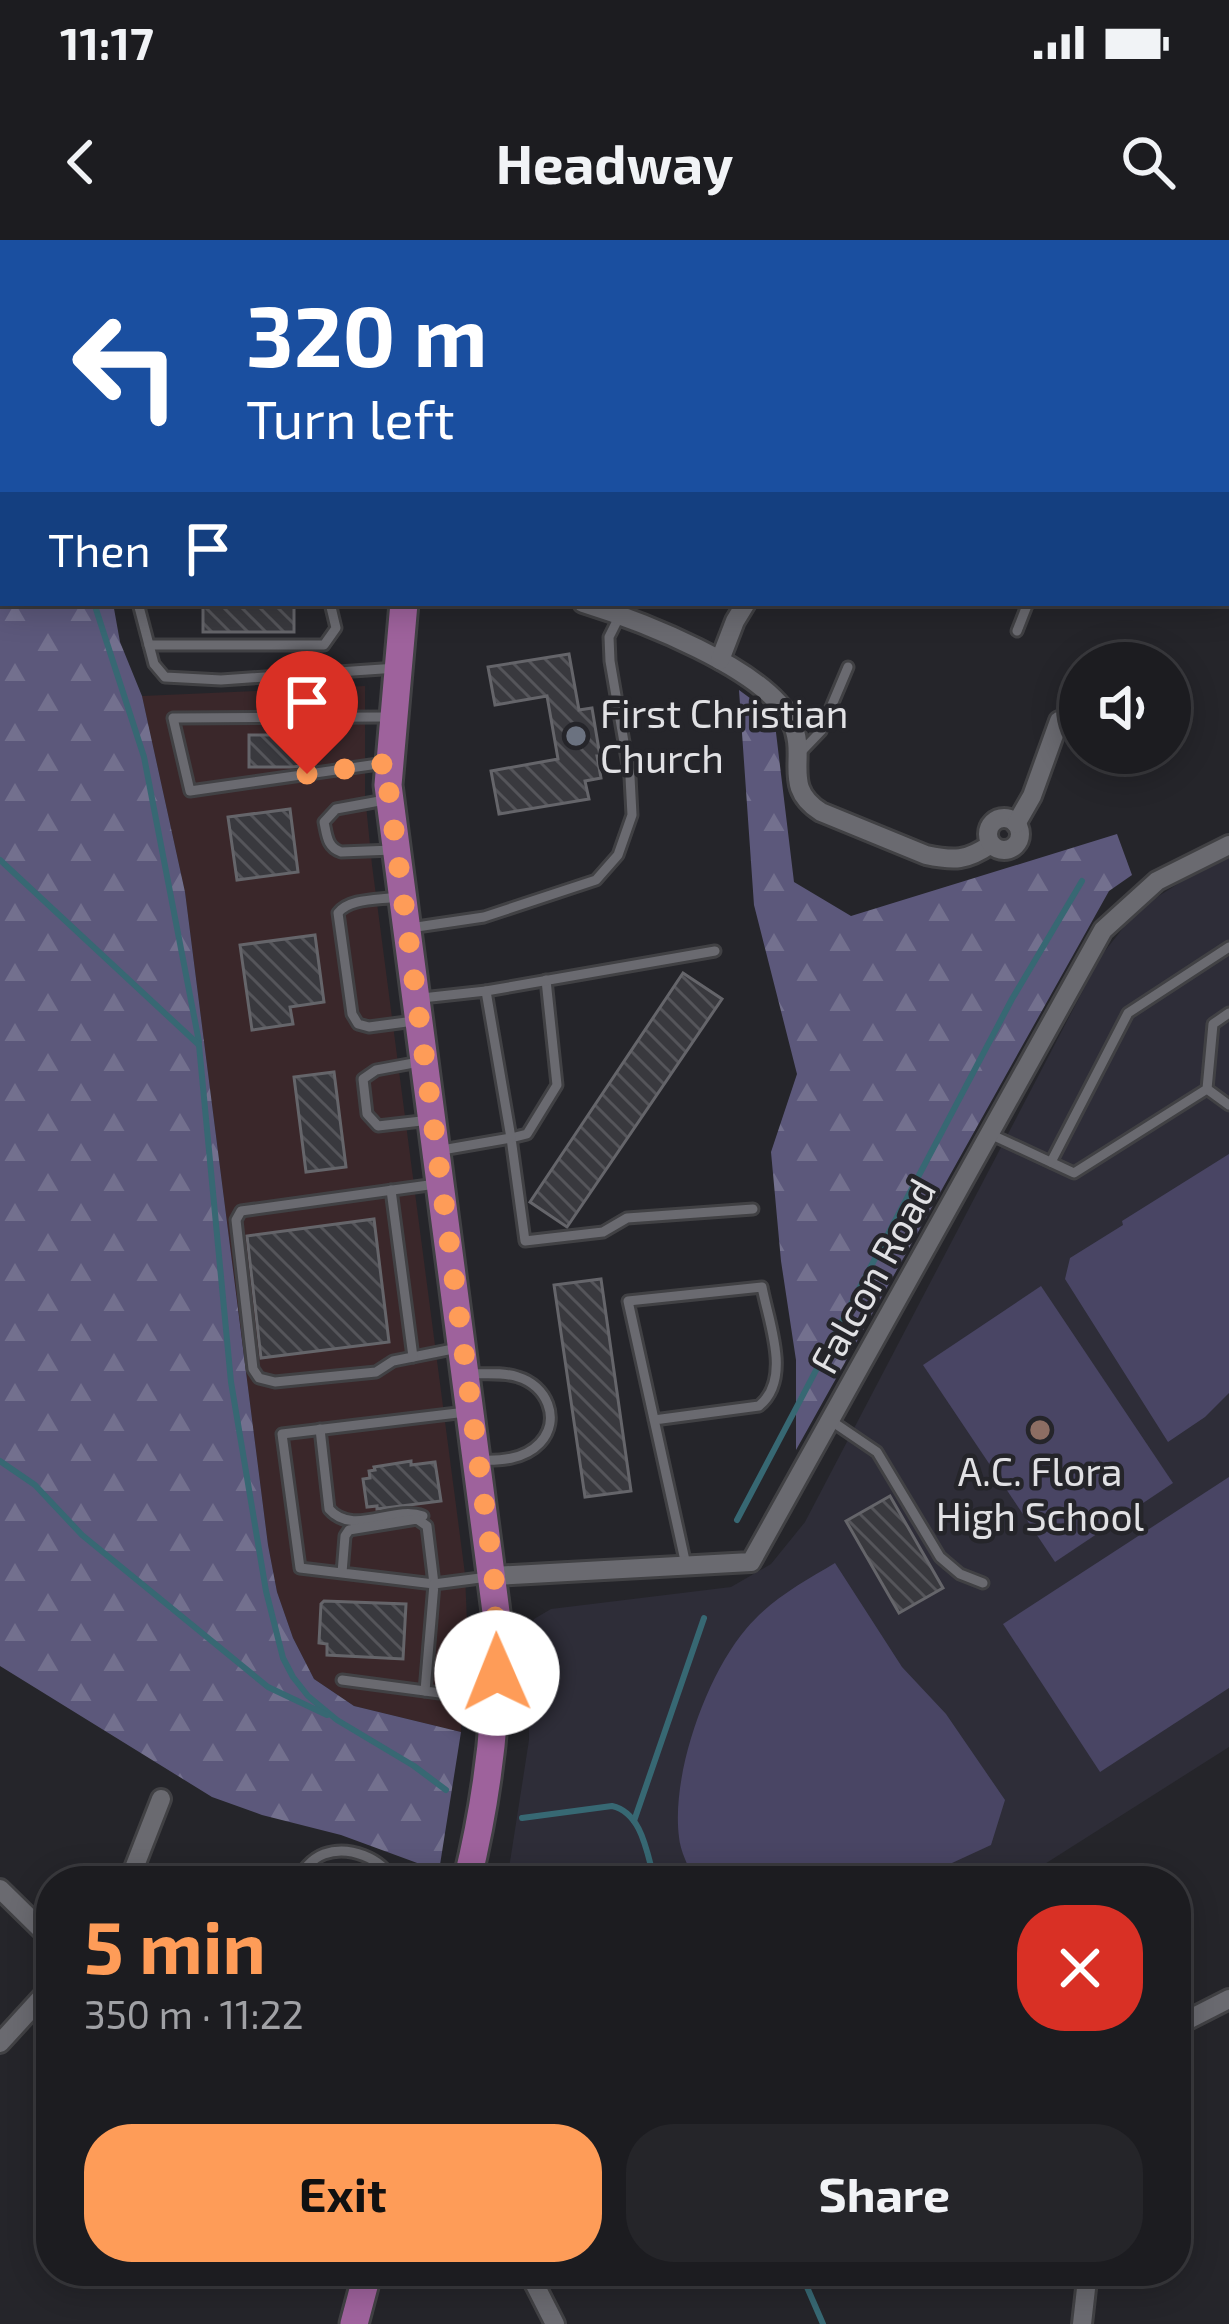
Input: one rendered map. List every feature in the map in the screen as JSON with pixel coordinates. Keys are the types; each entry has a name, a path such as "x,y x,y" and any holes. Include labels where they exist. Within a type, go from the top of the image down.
{"main road":[{"path":"404,606 390,799 494,1576 498,1646 493,1751 470,1866"},
{"path":"355,2324 364,2286"}],"street":[{"path":"720,660 744,606"},
{"path":"623,610 720,660 762,687 783,708 792,722 799,754 798,789 809,805 926,855 943,859 975,855 991,844 992,824 1006,819 1016,824 1032,796 1059,722"},
{"name":"Falcon Road","path":"494,1576 751,1562 1103,930 1157,881 1229,845"},
{"path":"135,1866 161,1799"},
{"path":"0,1889 36,1924"},
{"path":"1191,2018 1229,1999"},
{"path":"0,2043 36,2003"},
{"path":"536,2286 555,2324"},
{"path":"1082,2324 1086,2286"}],"lane":[{"path":"139,606 154,664 165,677 221,680 398,668"},
{"path":"149,645 324,645 335,628 330,606"},
{"path":"1016,632 1027,606"},
{"path":"406,928 484,917 596,880 618,855 632,815 609,637 623,610"},
{"path":"799,754 820,731 848,667"},
{"path":"390,763 190,791 173,718 394,717"},
{"path":"390,799 337,809 324,823 334,850 397,850"},
{"path":"403,897 350,904 338,913 352,1014 358,1024 368,1027 486,991 715,951"},
{"path":"1051,1162 1128,1012 1229,947"},
{"path":"437,1151 527,1134 557,1084 546,980"},
{"path":"486,991 525,1241 603,1232 627,1218 753,1209"},
{"path":"1207,1088 1214,1024 1229,1013"},
{"path":"424,1061 376,1070 363,1079 368,1114 378,1126 433,1120"},
{"path":"990,1134 1074,1173 1207,1088"},
{"path":"1207,1088 1229,1105"},
{"path":"441,1183 241,1211 236,1220 253,1369 259,1378 275,1382 376,1372 393,1361 413,1357 465,1360 540,1388 549,1405 549,1426 539,1445 508,1461 478,1460"},
{"path":"391,1190 413,1357"},
{"path":"654,1420 759,1406 771,1396 778,1368 762,1287 628,1300 654,1420 686,1565"},
{"path":"472,1411 282,1434 300,1568 434,1584 494,1576"},
{"path":"830,1420 877,1452 949,1567 983,1582"},
{"path":"320,1430 329,1509 335,1517 358,1521 410,1512 427,1520 434,1584 425,1691"},
{"path":"342,1573 349,1530 417,1519 427,1526"},
{"path":"342,1680 496,1700"},
{"path":"306,1866 325,1853 346,1851 383,1866"}],"shaded area":[{"path":"365,686 365,795 372,865 465,1574 461,1732 354,1706 314,1679 277,1592 185,892 142,696"},
{"name":"A.C. Flora High School","path":"1229,858 1229,1747 1042,1866 509,1866 529,1740 528,1634 534,1619 551,1609 731,1587 771,1564 805,1522 1101,956 1138,909"},
{"path":"1229,1154 1229,1393 1205,1417 1168,1442 1065,1279 1070,1258"},
{"path":"1041,1286 1173,1483 1055,1562 923,1365"},
{"path":"1229,1477 1229,1688 1100,1772 1003,1624"},
{"path":"835,1563 902,1667 946,1714 1005,1800 991,1845 946,1866 689,1866 680,1842 680,1785 705,1699 731,1649 755,1619"}],"green space":[{"path":"0,606 114,606 120,642 142,696 185,892 277,1592 314,1679 354,1706 461,1732 440,1866 425,1866 212,1797 0,1666"},
{"path":"739,690 774,716 794,882 851,916 1117,834 1132,875 1109,891 796,1450 796,1360 771,1152 797,1074 754,905"}],"building":[{"path":"203,606 294,606 294,632 203,632"},
{"name":"First Christian Church","path":"569,654 579,710 592,708 601,778 585,781 589,799 499,814 491,771 558,759 547,696 495,705 488,667"},
{"path":"249,735 315,735 315,764 249,767"},
{"path":"290,809 298,872 237,880 228,817"},
{"path":"315,935 324,1002 290,1007 293,1024 252,1030 240,945"},
{"path":"683,973 722,999 567,1227 530,1202"},
{"path":"334,1072 346,1167 306,1172 294,1077"},
{"path":"374,1219 389,1342 261,1358 247,1236"},
{"path":"601,1279 631,1491 585,1497 554,1285"},
{"path":"411,1461 411,1465 435,1462 441,1501 367,1507 363,1479 370,1478 369,1471"},
{"path":"890,1496 943,1588 899,1613 846,1521"},
{"path":"324,1601 406,1604 403,1659 327,1655 327,1644 319,1643"}],"waterway":[{"path":"95,606 144,757 199,1042"},
{"path":"0,860 199,1045 231,1382 266,1591 283,1658 308,1696 337,1720 446,1790"},
{"path":"737,1520 1012,999 1082,881"},
{"path":"0,1461 35,1485 82,1535 268,1687 327,1715"},
{"path":"634,1821 704,1618"},
{"path":"522,1818 612,1806 637,1826 651,1866"},
{"path":"807,2286 823,2324"}],"place":[{"name":"First Christian Church","path":"576,736"},
{"name":"A.C. Flora High School","path":"1040,1430"}],"route":[{"path":"307,774 390,763 388,785 494,1576 497,1673"}]}
